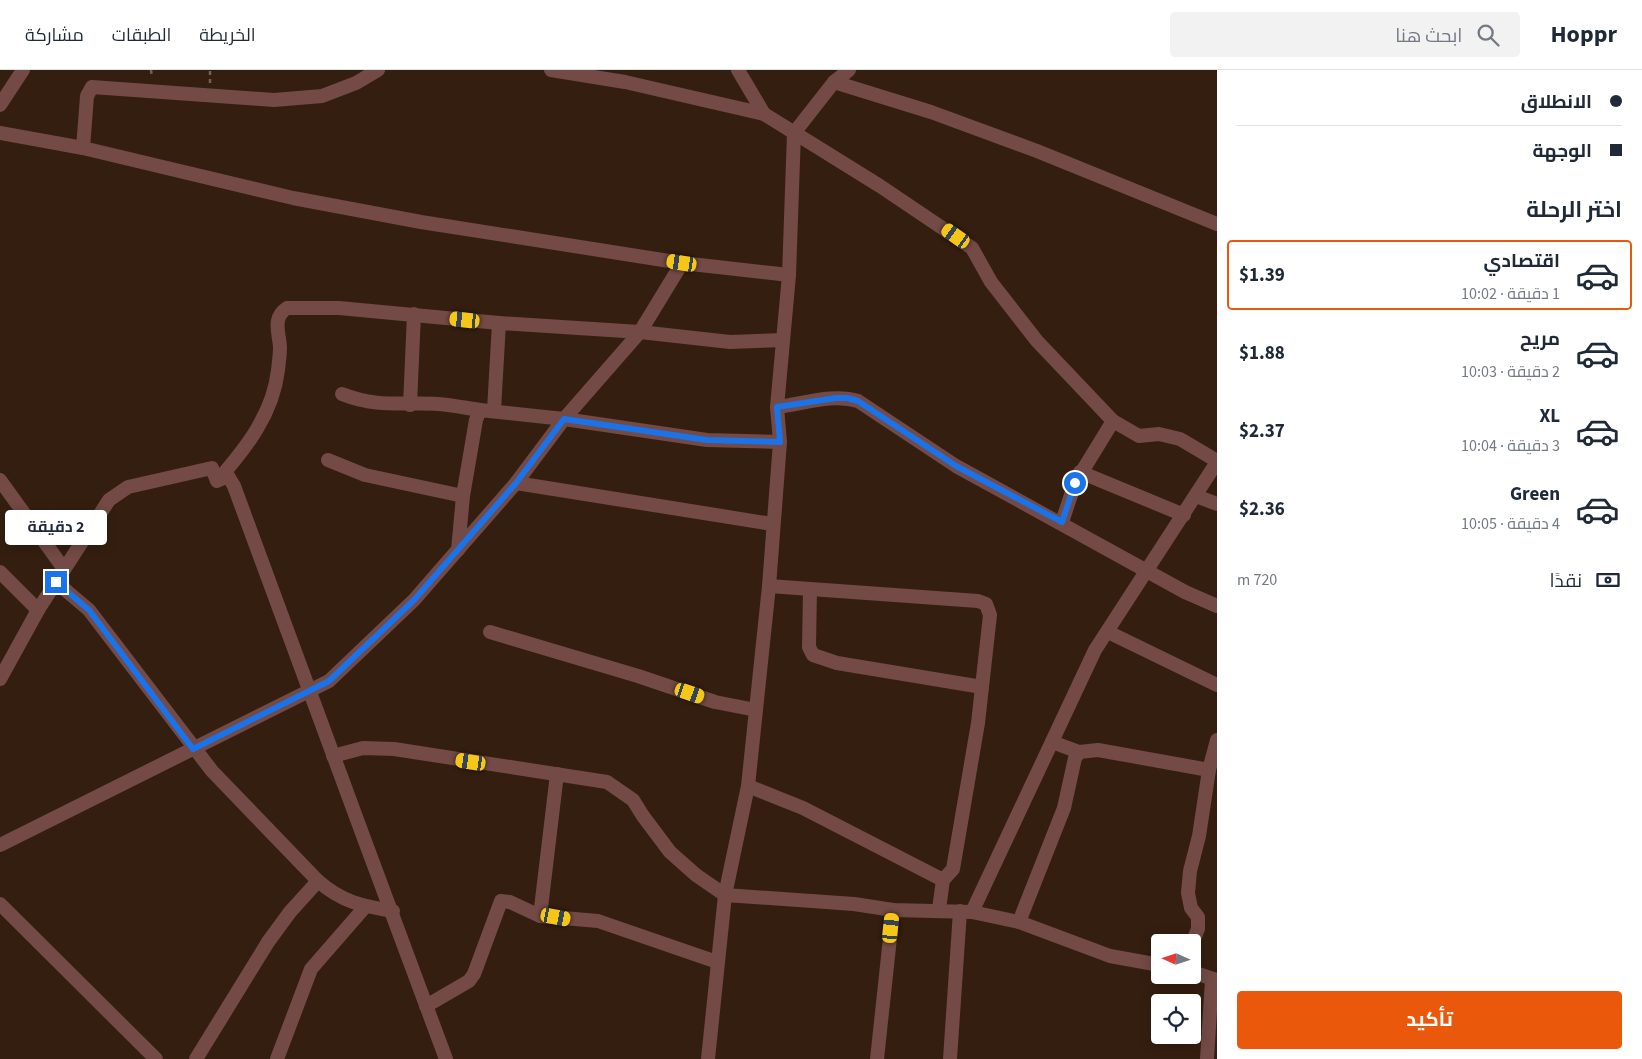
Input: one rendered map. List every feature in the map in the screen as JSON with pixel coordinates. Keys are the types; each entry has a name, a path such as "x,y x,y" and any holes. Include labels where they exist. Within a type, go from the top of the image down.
{"street":[{"path":"2,98 23,70"},
{"path":"82,148 87,96 92,87 274,100 322,96 356,83 378,70"},
{"path":"551,70 626,82 764,114 880,186 972,248 991,282 1036,341 1113,421 1139,436 1159,434 1180,439 1217,462 1096,650 1052,742 966,911 950,1059"},
{"path":"738,70 764,114"},
{"path":"708,1059 725,896 748,786 769,586 772,524 780,442 777,407 789,275 794,133 834,82 849,70"},
{"path":"834,82 931,112 1037,151 1217,224"},
{"path":"0,133 82,148 292,198 421,222 682,263 789,275"},
{"path":"0,845 329,681 369,646 414,600 516,483 564,419 640,332 682,263"},
{"path":"217,481 240,454 260,424 275,393 280,345 277,325 282,312 287,308 339,308 499,324 640,332 730,342 783,340"},
{"path":"410,405 414,314"},
{"path":"458,550 476,420 487,410 499,324"},
{"path":"342,394 363,402 410,405 437,404 564,419 707,440 780,442"},
{"path":"777,407 836,398 858,401 956,466 1062,522 1148,571 1217,606"},
{"path":"1062,522 1080,472 1113,421"},
{"path":"328,460 365,475 464,496"},
{"path":"0,679 38,610 109,500 118,492 128,487 212,468 217,481"},
{"path":"1080,472 1184,515"},
{"path":"217,481 228,476 234,486 308,691 393,911 446,1059"},
{"path":"0,480 64,569"},
{"path":"516,483 772,524"},
{"path":"1196,496 1217,504"},
{"path":"0,572 38,610"},
{"path":"56,582 89,610 193,749 318,881 334,895 365,907 393,911"},
{"path":"769,586 984,602 990,615 982,687 953,869 943,880 939,909"},
{"path":"810,589 809,647 814,655 837,663 982,687"},
{"path":"490,632 646,678 715,702 756,710"},
{"path":"1108,632 1217,685"},
{"path":"1196,934 1198,929 1198,917 1191,908 1188,893 1216,739"},
{"path":"1052,742 1079,752 1098,750 1209,770"},
{"path":"333,756 363,748 377,747 607,782 633,800 670,852 725,896 854,904 893,910 939,909 966,911 1019,922 1110,956 1151,963"},
{"path":"1019,922 1064,808 1075,758 1079,752"},
{"path":"540,916 557,774"},
{"path":"748,786 811,812 943,880"},
{"path":"196,1059 268,942 290,912 318,881"},
{"path":"426,1006 469,981 474,974 501,901 510,902 540,916 598,921 717,962"},
{"path":"0,904 156,1059"},
{"path":"277,1059 311,969 365,907"},
{"path":"877,1059 893,910"},
{"path":"1201,975 1215,980 1207,1059"}],"route":[{"path":"56,582 89,610 193,749 329,681 369,646 414,600 516,483 564,419 707,440 780,442 777,407 847,398 858,401 870,408 956,466 1062,522 1075,483"}]}
